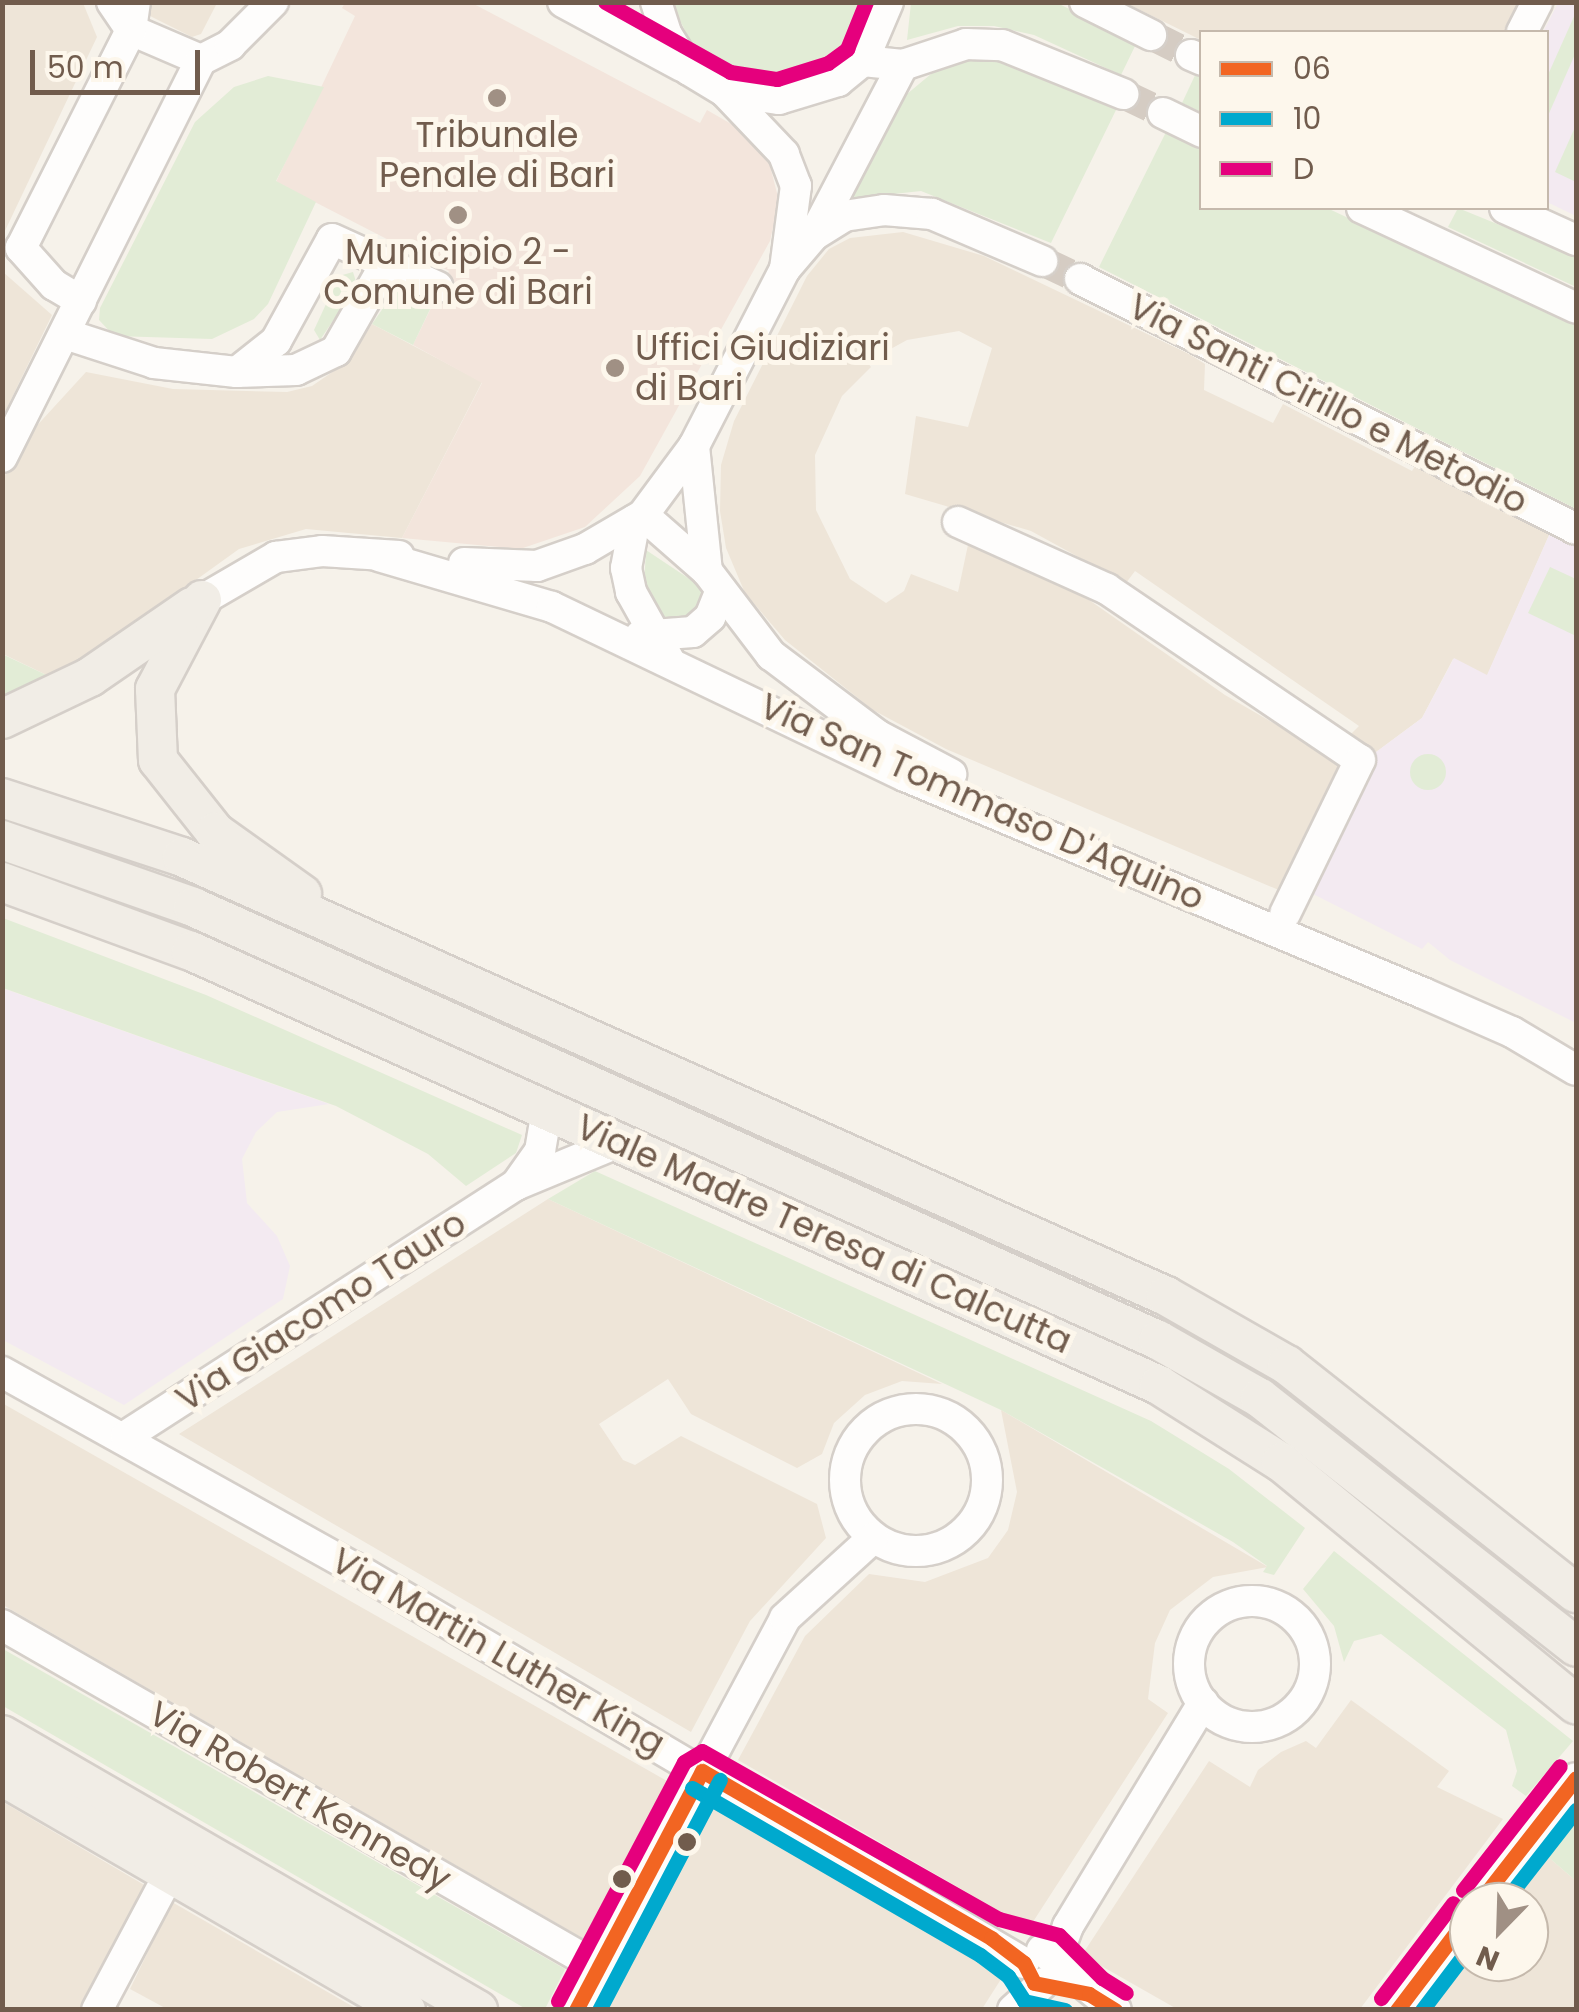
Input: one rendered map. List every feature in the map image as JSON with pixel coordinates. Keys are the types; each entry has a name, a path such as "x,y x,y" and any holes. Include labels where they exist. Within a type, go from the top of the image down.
{"main road":[{"path":"2,719 90,677 202,600"},
{"path":"202,600 172,647 155,689 158,760 215,832 350,930"},
{"path":"2,798 182,858 350,930 1217,1322 1287,1365 1576,1593"},
{"name":"Viale Madre Teresa di Calcutta","path":"2,840 193,907 1158,1340 1260,1398 1576,1647"},
{"name":"Viale Madre Teresa di Calcutta","path":"2,882 192,950 1159,1385 1281,1462 1404,1567 1576,1704"},
{"path":"1404,1567 1467,1560"},
{"path":"2,1735 406,2010"},
{"path":"2,1776 178,1856 478,2010"}],"street":[{"path":"112,2 201,60"},
{"path":"230,45 240,2"},
{"path":"2,457 201,60 230,45 273,2"},
{"path":"563,2 603,13 724,91 784,154 796,186 786,270"},
{"path":"656,2 667,35 690,70"},
{"path":"724,91 768,99 806,94 863,60 888,2"},
{"path":"1085,2 1151,34"},
{"path":"1523,30 1537,2"},
{"path":"81,300 54,285 22,248 133,16"},
{"path":"863,60 903,65 966,44 1002,44 1123,94"},
{"path":"202,600 276,557 322,552 537,566 585,549 639,518 694,446 786,270 814,236 903,65"},
{"path":"1163,113 1199,131"},
{"path":"796,186 829,206"},
{"path":"814,236 844,216 908,210 972,228 1042,261"},
{"path":"1366,210 1576,308"},
{"path":"1509,210 1576,240"},
{"path":"237,372 276,341 332,239 438,287"},
{"path":"65,334 124,357 237,372 296,370 327,358 344,341 386,266"},
{"name":"Via Santi Cirillo e Metodio","path":"1080,280 1576,530"},
{"path":"294,313 296,336 307,352 327,358"},
{"path":"639,518 626,568 661,649 693,632 710,617 714,580 694,446"},
{"name":"Via San Tommaso D'Aquino","path":"639,518 714,580 771,655 825,700 926,764 1519,1014 1576,1047"},
{"path":"958,522 1106,589 1360,760 1285,914"},
{"name":"Via San Tommaso D'Aquino","path":"379,556 514,593 607,633 661,649 715,683 904,776 1512,1032 1576,1070"},
{"path":"715,683 705,661 714,636 737,630 771,655"},
{"name":"Via Giacomo Tauro","path":"516,1185 540,1151 547,1110"},
{"name":"Via Giacomo Tauro","path":"126,1436 516,1185 544,1179 620,1142"},
{"name":"Via Martin Luther King","path":"2,1372 126,1436 1102,2002"},
{"path":"898,1411 954,1419 972,1436 988,1473 984,1504 964,1534 928,1551 903,1551 873,1538 846,1498 844,1480 854,1443 875,1421 898,1411"},
{"path":"576,2010 785,1618 873,1538"},
{"path":"1248,1601 1282,1608 1300,1623 1315,1666 1312,1683 1290,1714 1244,1726 1202,1704 1188,1670 1190,1648 1211,1615 1248,1601"},
{"name":"Via Robert Kennedy","path":"2,1625 598,1967"},
{"path":"1013,2010 1202,1704"},
{"path":"1495,1882 1576,1778"},
{"path":"97,2010 178,1856"},
{"path":"1397,2010 1449,1941"}],"shaded area":[{"path":"3,2 83,3 97,37 3,235"},
{"path":"470,2 700,123 707,110 733,125 769,162 779,201 770,241 640,476 585,527 520,549 402,538 482,383 413,345 449,271 276,182 355,16 342,8 345,3"},
{"path":"150,3 217,3 201,34 192,37 150,16"},
{"path":"1126,3 1519,3 1505,30 1199,30 1199,39"},
{"path":"1558,3 1576,3 1576,216 1549,203 1549,30 1544,30"},
{"path":"903,232 984,256 1189,354 1205,364 1204,390 1273,423 1283,404 1412,471 1417,463 1550,533 1487,676 1453,659 1422,718 1372,755 1348,737 1359,726 1135,571 1126,583 1031,531 905,494 916,416 968,427 992,348 959,331 907,340 867,362 871,367 842,396 815,455 816,510 850,579 886,603 904,591 911,574 958,592 969,540 1069,586 1225,695 1344,764 1281,891 946,749 873,710 785,640 745,593 726,548 720,511 721,465 734,421 807,276 829,249 850,238"},
{"path":"3,272 52,315 3,416"},
{"path":"372,324 482,382 402,538 306,529 239,549 57,680 3,654 2,481 21,443 86,372 173,389 287,392 312,386 347,362"},
{"path":"1550,533 1576,547 1576,1023 1450,960 1428,942 1422,949 1307,891 1372,755 1422,718 1454,658 1487,675"},
{"path":"2,988 329,1104 277,1112 256,1132 242,1159 247,1203 277,1236 290,1266 283,1299 124,1405 3,1340"},
{"path":"548,1199 942,1384 902,1381 865,1395 834,1423 822,1454 797,1468 691,1414 668,1379 599,1424 623,1460 635,1465 681,1436 817,1504 826,1538 750,1621 691,1732 179,1434"},
{"path":"2,1403 667,1781 584,1939 3,1605"},
{"path":"1001,1410 1268,1567 1213,1577 1170,1610 1155,1643 1148,1699 1168,1713 1029,1928 738,1760 805,1636 869,1574 925,1582 988,1558 1008,1530 1017,1492"},
{"path":"1351,1700 1449,1771 1437,1787 1503,1819 1456,1882 1449,1882 1449,1891 1360,2009 1177,2009 1082,1955 1209,1761 1250,1787 1258,1770 1281,1752 1306,1741 1316,1748"},
{"path":"3,1802 146,1886 80,2009 3,2009"},
{"path":"713,1808 1003,1976 982,2009 606,2009"},
{"path":"1547,1856 1576,1881 1576,2009 1430,2010 1451,1982 1549,1982 1549,1882 1527,1882"},
{"path":"172,1902 357,2009 167,2009 130,1989"}],"green space":[{"path":"1055,2 1137,42 1121,75 1034,35 994,26 958,26 907,40 911,3"},
{"path":"671,3 865,3 850,40 825,64 784,80 745,78 714,65 694,48"},
{"path":"1576,12 1576,52 1549,113 1549,73"},
{"path":"968,59 1009,62 1117,108 1051,243 921,191 848,199 907,94 937,69"},
{"path":"1197,71 1199,72 1199,111 1182,103"},
{"path":"268,76 324,87 276,181 316,202 268,304 254,319 212,339 114,336 99,320 100,308 195,122 234,87"},
{"path":"1576,125 1576,182 1555,172"},
{"path":"1166,132 1199,148 1199,210 1331,210 1576,325 1576,509 1099,267"},
{"path":"1457,210 1463,210 1576,256 1576,287 1448,227"},
{"path":"353,272 357,285 320,340 314,330 339,276"},
{"path":"395,291 433,303 413,345 372,324"},
{"path":"646,550 703,588 697,615 659,619 644,586"},
{"path":"1550,567 1576,579 1576,636 1528,613"},
{"path":"2,654 57,680 3,702"},
{"path":"1428,754 1441,759 1446,772 1441,785 1428,790 1415,785 1410,772 1415,759"},
{"path":"3,918 206,995 522,1135 516,1153 466,1186 428,1154 336,1106 3,988"},
{"path":"595,1171 1151,1421 1229,1469 1305,1528 1274,1575 1263,1572 1267,1566 1233,1542 1001,1410 548,1199"},
{"path":"1334,1551 1573,1741 1526,1796 1512,1786 1517,1771 1506,1730 1381,1634 1354,1641 1344,1662 1334,1626 1303,1589"},
{"path":"3,1649 565,1969 545,2009 526,2009 3,1706"},
{"path":"1576,1821 1576,1881 1547,1856"}],"tunnel":[{"path":"1151,35 1191,55"},
{"path":"1123,94 1163,113"},
{"path":"1042,261 1080,279"}],"transit line":[{"name":"D","path":"605,2 730,72 777,79 828,63 847,49 866,2"},
{"name":"D","path":"558,2001 684,1762 702,1751 999,1919 1059,1935 1102,1978 1126,1993"},
{"name":"D","path":"1469,1882 1560,1766"},
{"name":"06","path":"702,1771 991,1938 1024,1963 1034,1983 1089,1994 1115,2010"},
{"name":"06","path":"576,2010 702,1771"},
{"name":"06","path":"1495,1882 1576,1778"},
{"name":"10","path":"599,2010 720,1780"},
{"name":"10","path":"692,1788 980,1955 1008,1976 1024,2001 1065,2010"},
{"name":"10","path":"1520,1882 1576,1810"},
{"name":"D","path":"1381,1998 1449,1908"},
{"name":"06","path":"1397,2010 1449,1941"},
{"name":"10","path":"1422,2010 1449,1974"}],"place":[{"name":"Tribunale Penale di Bari","path":"497,98"},
{"name":"Municipio 2 - Comune di Bari","path":"458,215"},
{"name":"Uffici Giudiziari di Bari","path":"615,368"}]}
